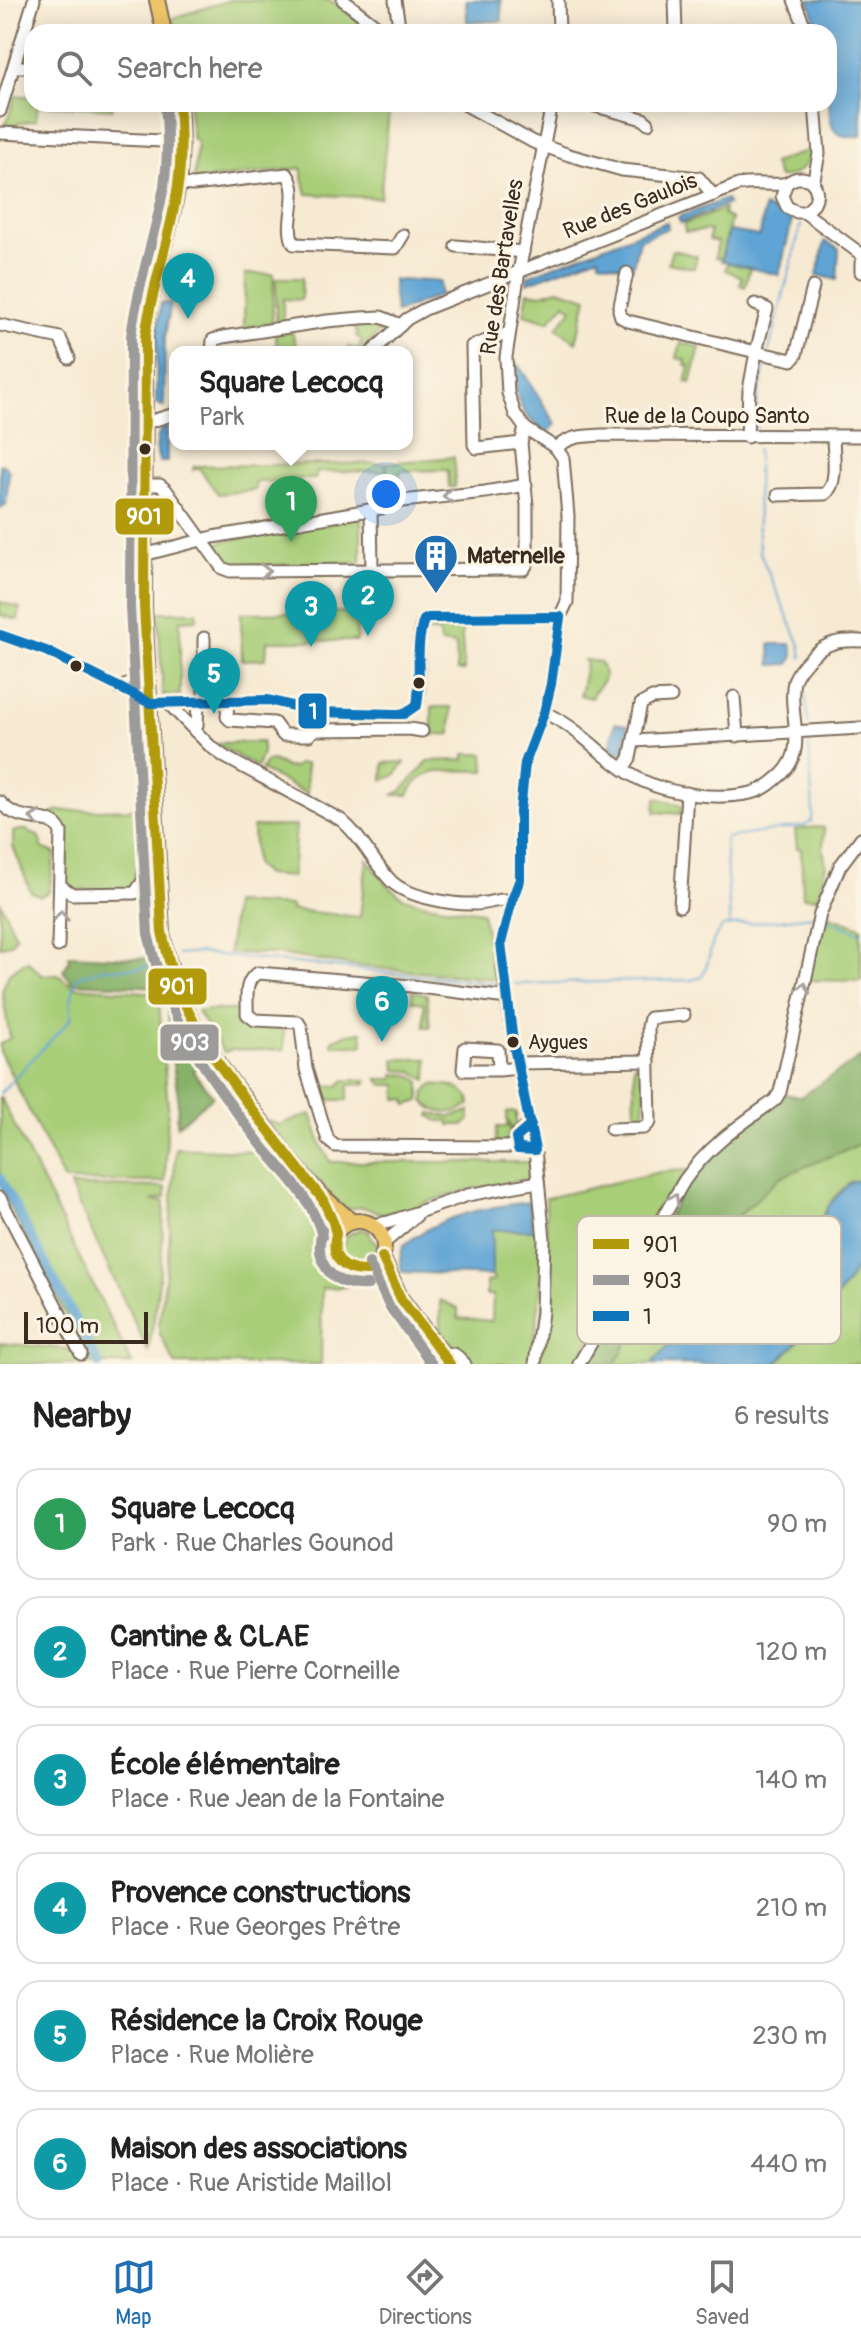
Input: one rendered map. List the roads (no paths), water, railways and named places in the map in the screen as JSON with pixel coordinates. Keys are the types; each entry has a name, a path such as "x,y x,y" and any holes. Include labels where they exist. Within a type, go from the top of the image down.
{"main road":[{"path":"157,0 162,24"},
{"path":"180,112 178,184 147,320 143,555 162,932 180,999 204,1045 294,1165 319,1193 352,1222"},
{"path":"319,1193 333,1221 336,1234 333,1250 338,1263 351,1272 367,1271 374,1267 383,1250"},
{"path":"336,1234 352,1222 366,1222 378,1230 401,1299"},
{"path":"367,1271 401,1299 447,1360"}],"street":[{"path":"27,24 34,0"},
{"path":"343,0 374,24"},
{"path":"395,0 399,24"},
{"path":"558,0 559,24"},
{"path":"675,0 676,24"},
{"path":"794,0 804,24"},
{"path":"0,111 24,34"},
{"path":"14,67 24,67"},
{"path":"479,112 543,146 622,170 699,178 713,195"},
{"name":"Rue des Bartavelles","path":"525,428 515,414 508,393 506,357 550,112"},
{"path":"617,112 648,123"},
{"path":"807,181 817,160 819,146 816,112"},
{"path":"0,133 162,141"},
{"path":"178,184 287,174 291,179 291,238 294,244 395,248 403,235"},
{"path":"790,180 807,181 817,195 808,209 797,212 787,207 784,190 790,180"},
{"name":"Rue des Gaulois","path":"378,346 407,319 425,309 738,185 756,183 784,190"},
{"path":"808,209 824,228 861,254"},
{"path":"456,246 523,252"},
{"path":"861,263 861,272"},
{"path":"627,273 619,310 621,317 628,321 786,359 795,358 813,287"},
{"path":"747,437 749,390 767,309 755,304"},
{"path":"212,346 213,340 327,321 381,317 401,325"},
{"path":"0,325 60,338 69,358"},
{"path":"509,333 472,346 474,445 477,448 521,443"},
{"path":"145,417 154,410 169,414"},
{"path":"145,485 160,485 166,490 222,568 230,571 524,569 527,564 526,485 521,443 525,428 560,453 565,465 569,539 567,602 560,617 544,713 525,763 520,811 520,879 501,943 518,1065 535,1150 544,1239 542,1312 535,1364"},
{"name":"Rue de la Coupo Santo","path":"556,448 568,438 576,436 861,436"},
{"path":"778,495 825,494 831,490 833,437"},
{"path":"143,555 202,540 371,510 393,502 526,485"},
{"path":"371,510 372,569"},
{"path":"0,635 38,648 150,703 268,700 310,711 404,714 417,705 420,690 419,631 424,620 560,617"},
{"path":"195,731 201,702 204,638"},
{"path":"544,713 564,721 623,769 643,781 687,793 725,796 753,792 769,785 793,761 796,732 793,688 797,673 811,657 830,643 861,641"},
{"path":"118,688 141,679 148,667"},
{"path":"623,769 630,758 641,704 652,698 671,697"},
{"path":"734,697 737,736"},
{"path":"228,701 227,717 230,720 274,723 283,735 309,735 314,730 422,731"},
{"path":"168,703 225,757 354,830 393,883 405,891 475,904 512,900"},
{"path":"310,711 314,730"},
{"path":"634,741 861,728"},
{"path":"680,906 687,793"},
{"path":"3,806 25,818 49,820 57,824 61,832 58,946"},
{"path":"61,886 72,894 135,893 142,886 146,833 155,817"},
{"path":"666,1216 696,1164 715,1143 775,1100 780,1092 818,919 840,866 861,838"},
{"path":"507,998 258,973 251,977 248,984 247,1014 255,1020 295,1021 301,1027 306,1069 331,1144 339,1147 508,1147 515,1144"},
{"path":"611,1129 649,1126 650,1018 684,1015"},
{"path":"499,1070 518,1065 649,1061"},
{"path":"531,1125 518,1133 515,1144 522,1151 535,1150"},
{"path":"372,1225 419,1213 468,1195 538,1182"},
{"path":"0,1198 81,1354"},
{"path":"383,1250 419,1213"},
{"path":"579,1364 591,1344"},
{"path":"447,1360 453,1353 465,1364"}],"water":[{"path":"466,0 501,0 502,21 467,22"},
{"path":"809,0 861,0 861,136 842,135 833,128 830,112 837,112 837,24 816,24"},
{"path":"726,199 728,204 681,223 678,217"},
{"path":"764,207 792,221 779,275 721,261 729,231 760,236"},
{"path":"667,222 668,228 639,240 632,269 599,261 599,256 527,283 528,276"},
{"path":"825,241 839,249 837,280 817,275"},
{"path":"393,280 440,281 440,295 396,313"},
{"path":"161,303 171,303 165,336 164,407 156,402 157,332"},
{"path":"514,364 523,372 556,424 548,433 530,419 520,404"},
{"path":"163,428 167,428 167,462 160,462 157,449 158,435"},
{"path":"0,464 9,471 6,505 0,508"},
{"path":"770,644 791,644 794,656 789,664 771,665"},
{"path":"615,723 628,725 624,752 621,754 610,748"},
{"path":"861,1180 861,1259 841,1291 841,1216 824,1216 829,1205 850,1182"},
{"path":"529,1202 533,1230 492,1230 492,1276 402,1272 400,1260 403,1246 431,1227 479,1210"},
{"path":"670,1344 795,1344 776,1364 651,1364"}],"waterway":[{"path":"769,351 801,225"},
{"path":"757,429 757,400 766,363"},
{"path":"757,449 760,553 800,645 802,658"},
{"path":"569,464 570,482"},
{"path":"573,536 573,577"},
{"path":"806,695 808,723"},
{"path":"730,923 725,840 804,826 811,822 809,739"},
{"path":"515,984 691,980 702,977 713,942 725,926 814,916"},
{"path":"825,919 861,933"},
{"path":"177,955 198,953 498,984"},
{"path":"0,1093 71,1019 71,1000 77,977 103,969 141,968 159,962"},
{"path":"0,1178 99,1364"}],"place":[{"name":"Provence constructions","path":"188,319"},
{"name":"Square Lecocq","path":"291,542"},
{"name":"Maternelle","path":"436,595"},
{"name":"Cantine & CLAE","path":"368,636"},
{"name":"École élémentaire","path":"311,647"},
{"name":"Résidence la Croix Rouge","path":"214,714"},
{"name":"Maison des associations","path":"382,1042"},
{"name":"Aygues","path":"513,1042"}]}
